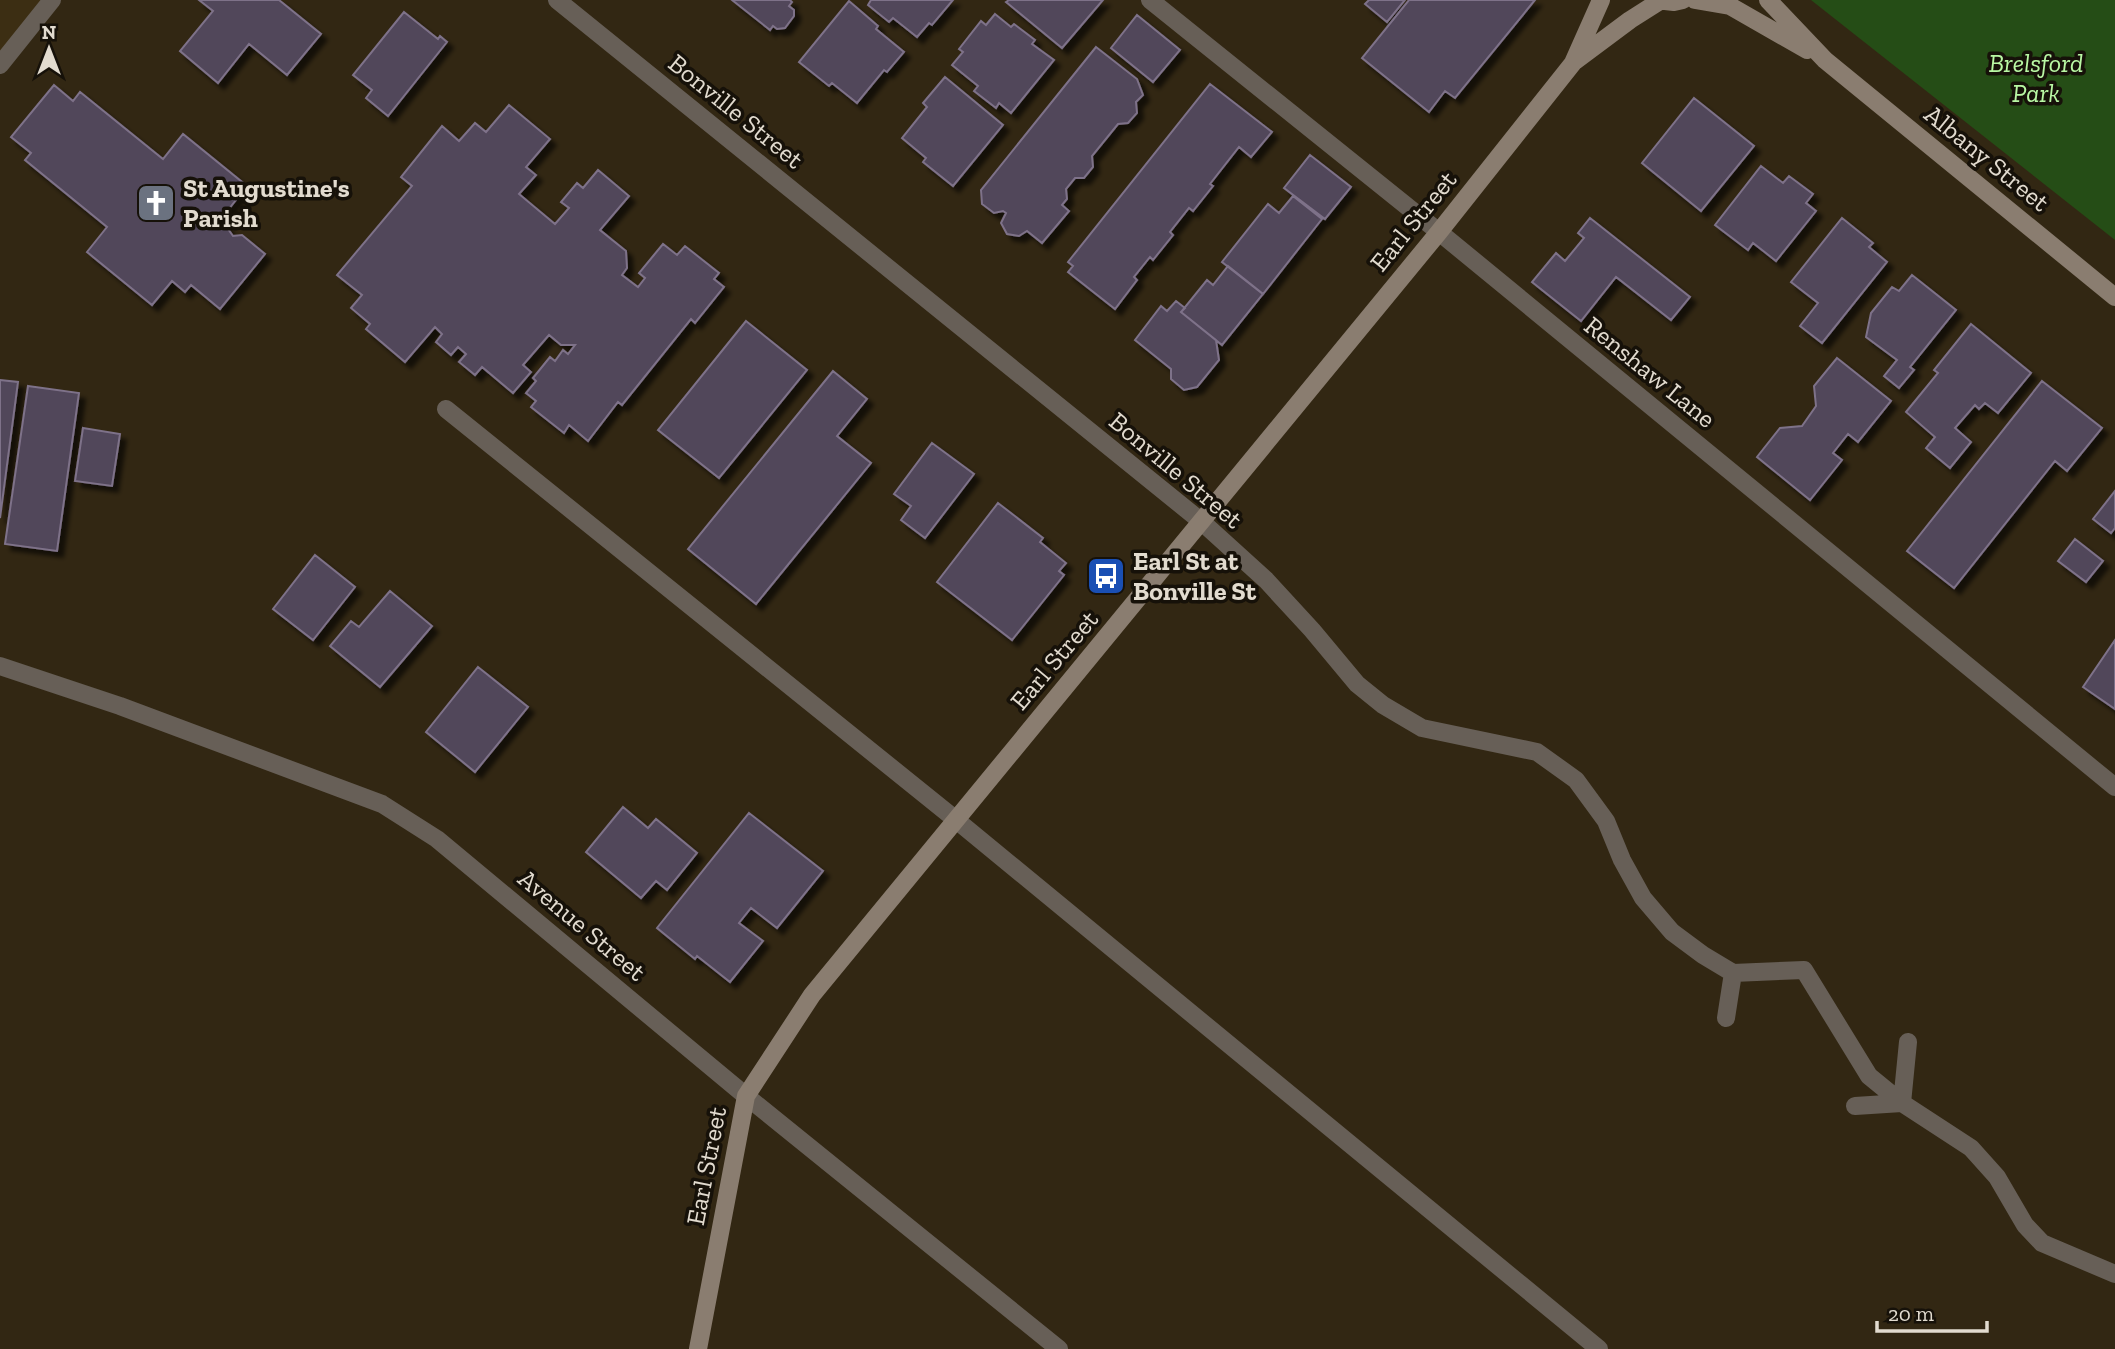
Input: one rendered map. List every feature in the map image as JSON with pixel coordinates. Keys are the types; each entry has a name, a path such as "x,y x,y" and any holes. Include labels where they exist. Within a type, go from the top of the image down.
{"street":[{"path":"0,65 52,0"},
{"name":"Bonville Street","path":"557,0 1202,522 1266,580 1357,684 1383,705 1422,728 1537,752 1576,780 1606,821 1622,860 1643,898 1672,932 1733,973"},
{"name":"Renshaw Lane","path":"1150,0 1438,232 2115,787"},
{"name":"Earl Street","path":"1573,63 1601,0"},
{"path":"1658,1 1683,0"},
{"name":"Albany Street","path":"1695,0 1730,6 1825,60"},
{"name":"Albany Street","path":"1768,0 1825,60 2115,298"},
{"name":"Earl Street","path":"698,1349 746,1096 813,995 955,819 1202,522 1573,63 1658,1"},
{"path":"446,409 955,819 1599,1349"},
{"name":"Avenue Street","path":"0,666 133,711 382,804 437,839 746,1096 1059,1349"},
{"path":"1726,1018 1733,973 1804,970 1869,1076 1902,1103 1971,1148 1997,1177 2025,1225 2042,1243 2115,1274"},
{"path":"1902,1103 1908,1042"},
{"path":"1855,1106 1902,1103"}],"shaded area":[{"path":"0,0 52,0 0,65"}],"green space":[{"name":"Brelsford Park","path":"1811,0 2115,0 2115,240"}],"building":[{"path":"199,0 279,0 321,34 287,75 249,44 218,83 180,51 213,11"},
{"path":"732,0 790,0 792,2 789,6 794,10 794,16 785,28 777,29 773,26 770,30"},
{"path":"871,0 953,0 932,25 929,23 917,37 893,18 889,22 868,5"},
{"path":"1103,0 1062,48 1006,2"},
{"path":"1369,0 1405,0 1387,22 1365,4"},
{"path":"1409,0 1535,0 1455,98 1445,91 1429,112 1362,58"},
{"path":"849,1 878,26 876,29 904,52 887,72 884,70 857,103 832,83 829,86 799,62"},
{"path":"404,12 438,39 440,36 447,42 388,116 366,98 372,90 353,75"},
{"path":"995,14 1011,27 1014,24 1035,40 1032,44 1054,60 1011,113 999,103 996,108 974,91 978,86 952,65 963,52 959,49 981,21 986,25"},
{"path":"1137,15 1180,50 1153,82 1111,48"},
{"path":"1096,47 1137,79 1143,95 1136,102 1137,113 1128,123 1118,124 1092,156 1093,167 1084,178 1075,178 1066,189 1067,199 1062,205 1069,211 1042,243 1027,231 1019,236 1007,234 1001,223 1006,213 994,213 982,204 981,190"},
{"path":"945,77 1003,125 953,186 923,162 926,158 902,138 927,107 923,103"},
{"path":"1210,84 1272,132 1251,157 1239,147 1193,211 1189,208 1170,232 1173,235 1153,260 1150,257 1134,277 1137,280 1115,309 1068,272 1073,266 1068,262"},
{"name":"St Augustine's Parish","path":"54,85 73,101 80,92 163,159 183,134 247,186 221,219 233,236 242,235 265,254 220,309 191,285 185,292 172,281 152,305 87,252 107,227 25,160 31,153 11,137"},
{"path":"1694,98 1754,146 1701,211 1642,163"},
{"path":"509,105 550,139 526,167 536,175 519,194 555,224 569,208 561,202 577,183 583,188 598,170 629,196 600,230 626,251 627,268 622,275 638,287 645,278 639,273 663,244 677,255 685,246 719,273 714,279 724,287 695,323 691,319 622,405 618,402 588,441 569,425 564,433 531,407 536,401 526,393 536,381 533,378 550,357 555,361 563,350 568,354 575,345 561,345 549,335 523,365 531,372 513,393 482,367 475,375 459,362 466,354 458,347 451,355 436,342 442,334 435,327 405,362 366,329 370,324 351,308 362,295 337,275 412,186 401,177 442,126 459,141 475,123 486,132"},
{"path":"1310,155 1351,187 1325,219 1284,188"},
{"path":"1761,166 1783,183 1789,176 1813,194 1806,203 1816,211 1776,261 1753,243 1748,250 1715,225"},
{"path":"1293,196 1322,219 1263,294 1222,262 1268,204 1279,213"},
{"path":"1590,218 1690,297 1671,320 1616,277 1581,321 1532,282 1556,253 1565,261 1584,238 1578,233"},
{"path":"1842,218 1873,243 1869,247 1887,262 1822,343 1800,326 1818,303 1791,282"},
{"path":"1228,266 1263,294 1222,345 1181,312 1207,280 1213,285"},
{"path":"1912,275 1956,310 1910,367 1914,370 1899,388 1884,376 1897,360 1866,337 1871,313 1892,287 1899,291"},
{"path":"1176,301 1185,308 1181,312 1216,340 1219,360 1197,387 1184,390 1171,379 1171,369 1135,340 1161,306 1167,311"},
{"path":"746,321 807,370 719,478 658,430"},
{"path":"1971,324 2031,373 1998,413 1985,403 1979,409 1975,405 1955,428 1971,442 1950,468 1926,448 1935,437 1906,412 1938,373 1934,370"},
{"path":"1837,358 1891,401 1858,442 1848,434 1833,453 1842,460 1810,500 1757,457 1780,428 1802,426 1816,406 1814,386"},
{"path":"833,371 867,399 837,436 871,463 756,604 688,549"},
{"path":"0,380 18,382 0,518"},
{"path":"2042,381 2102,428 2067,471 2055,461 1954,588 1907,551"},
{"path":"28,386 79,393 57,551 5,544"},
{"path":"83,428 120,434 112,486 75,481"},
{"path":"932,443 974,474 925,538 901,520 911,506 894,494"},
{"path":"2115,491 2115,528 2111,533 2093,519"},
{"path":"998,503 1043,538 1040,542 1066,563 1059,571 1064,575 1012,640 937,582"},
{"path":"2075,539 2103,561 2086,582 2058,561"},
{"path":"315,555 355,587 313,640 273,609"},
{"path":"390,591 432,626 380,687 330,646 351,621 359,627"},
{"path":"2115,640 2115,709 2083,687"},
{"path":"478,667 528,707 475,772 426,732"},
{"path":"623,807 648,828 656,819 697,853 667,890 656,881 641,898 586,852"},
{"path":"749,813 823,871 777,928 751,908 739,923 763,941 730,982 697,956 695,959 657,928"}],"place":[{"name":"St Augustine's Parish","path":"156,203"},
{"name":"Earl St at Bonville St","path":"1106,576"}]}
